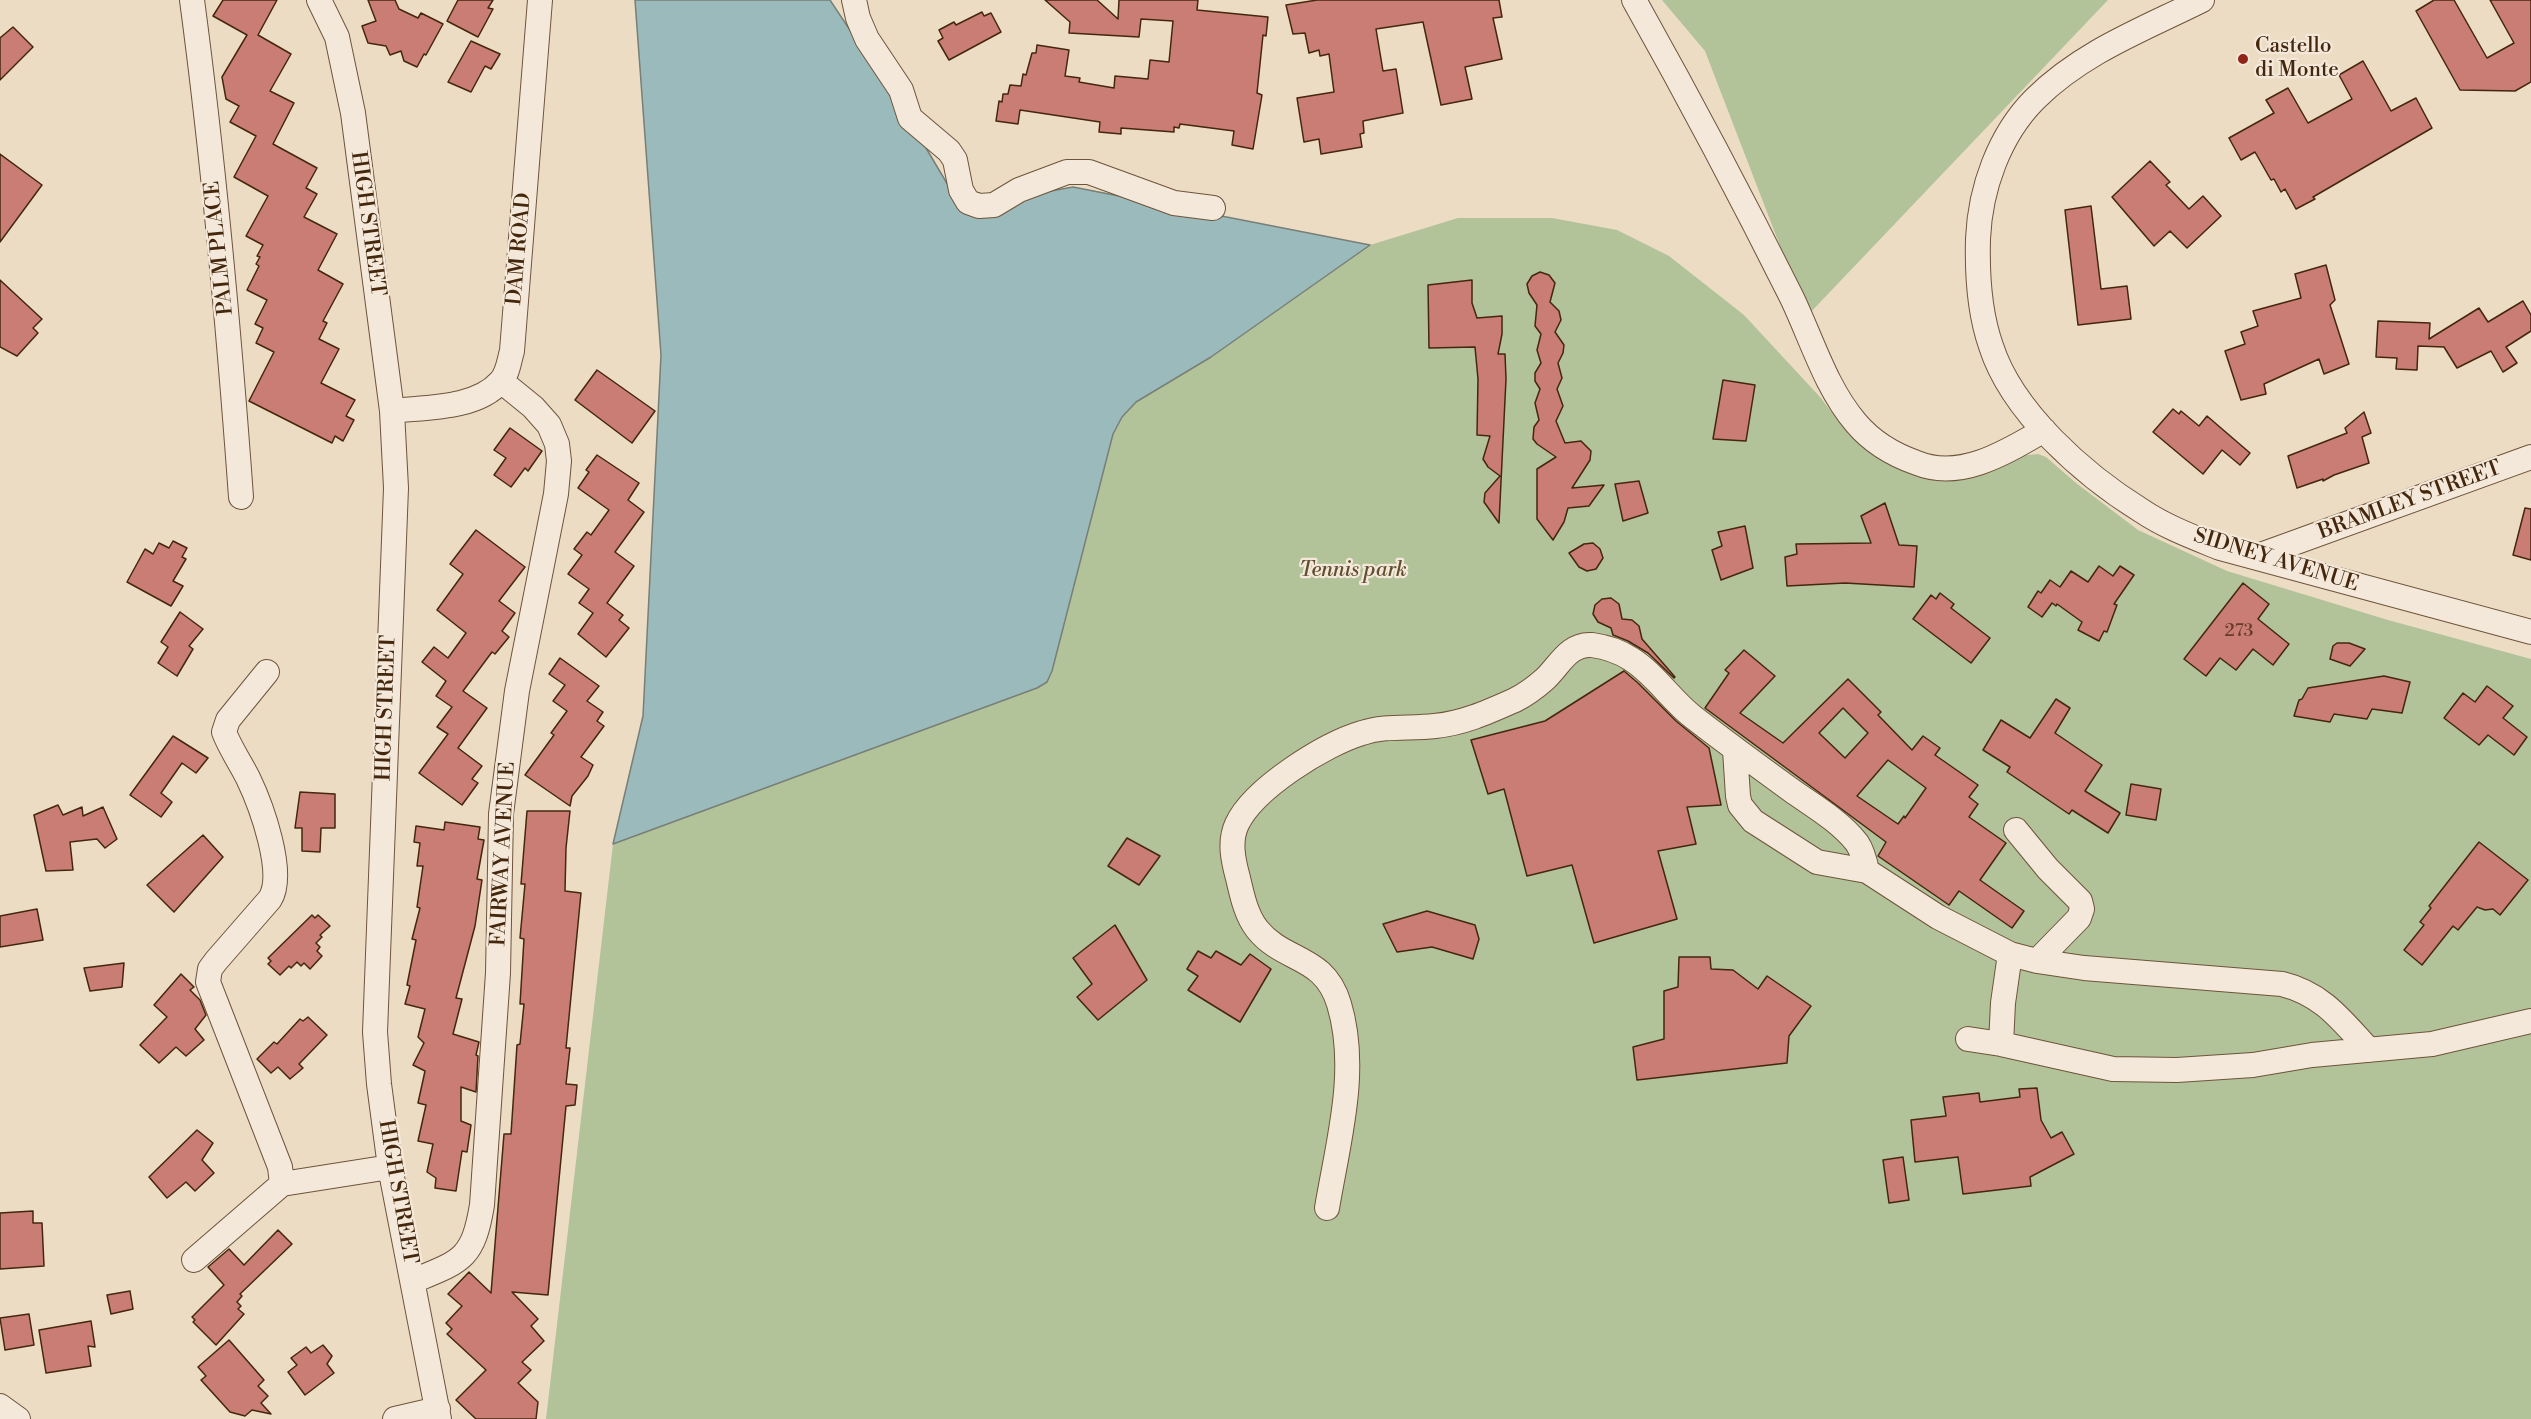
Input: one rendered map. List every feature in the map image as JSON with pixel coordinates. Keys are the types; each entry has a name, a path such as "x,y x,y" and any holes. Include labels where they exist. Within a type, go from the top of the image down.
{"street":[{"name":"PALM PLACE","path":"192,0 207,110 229,332 241,497"},
{"name":"HIGH STREET","path":"319,0 337,37 353,113 392,411 396,489 375,1032 390,1167 439,1414"},
{"name":"DAM ROAD","path":"501,381 512,351 540,0"},
{"path":"854,0 858,18 867,39 901,90 910,118 949,151 955,160 961,190 969,202 979,206 994,205 1019,190 1067,172 1089,172 1174,203 1213,208"},
{"path":"1634,0 1792,299 1841,404 1856,423 1885,447 1918,464 1936,467 1986,462 2044,430"},
{"name":"SIDNEY AVENUE","path":"2192,3 2090,54 2034,100 2012,128 2001,147 1985,191 1979,225 1978,280 1990,346 2008,382 2044,430 2098,480 2141,511 2171,528 2220,548 2531,632"},
{"path":"392,411 473,399 486,393 501,381"},
{"name":"FAIRWAY AVENUE","path":"414,1281 460,1259 469,1251 478,1228 482,1205 498,974 501,814 516,691 556,494 559,460 549,425 533,407 501,381"},
{"name":"BRAMLEY STREET","path":"2255,557 2531,457"},
{"path":"1327,1208 1348,1077 1347,1046 1340,1006 1328,979 1318,968 1277,946 1259,932 1251,921 1243,897 1232,845 1236,826 1248,807 1268,787 1330,747 1362,733 1397,727 1431,727 1466,722 1517,699 1544,680 1573,649 1589,645 1619,651 1635,661 1690,714 1845,832 1856,842 1863,854 1867,871"},
{"path":"267,672 228,720 224,732 249,779 261,811 276,865 275,887 270,899 210,969 208,982 280,1167 282,1184"},
{"path":"1735,750 1740,806 1752,821 1817,862 1867,871 1929,912 2010,954 2037,961 2084,968 2282,984 2299,988 2315,996 2334,1012 2369,1050"},
{"path":"2016,830 2048,869 2080,902 2082,909 2079,918 2037,961"},
{"path":"2001,1044 2003,1003 2010,954"},
{"path":"1968,1039 2001,1044 2113,1070 2149,1071 2342,1061 2369,1050 2432,1044 2531,1021"},
{"path":"195,1260 282,1184 390,1167"},
{"path":"0,1406 18,1419"},
{"path":"395,1419 439,1414"}],"green space":[{"path":"1662,0 2108,0 1807,316 1705,51"},
{"name":"Tennis park","path":"1458,218 1552,218 1617,230 1669,256 1744,315 1820,397 1842,426 1869,451 1911,472 1955,478 1983,474 1998,469 2019,456 2038,454 2046,457 2138,530 2227,571 2388,620 2531,659 2531,1419 546,1419 613,844 1037,688 1047,682 1065,622 1113,434 1122,417 1136,402 1211,357 1370,245"}],"water":[{"path":"635,0 830,0 907,116 961,207 1073,187 1370,245 1211,357 1136,402 1122,417 1113,434 1052,671 1047,682 1037,688 613,844 643,716 661,355"}],"building":[{"path":"223,0 277,0 258,35 291,54 270,91 294,103 273,144 317,168 306,188 317,194 304,217 337,234 318,270 343,284 323,321 327,323 319,339 339,349 321,383 355,400 346,416 354,420 343,441 335,436 332,443 249,401 274,352 256,343 263,328 255,324 267,300 247,290 259,266 256,264 260,257 257,256 263,245 246,236 268,196 234,177 256,136 230,122 239,106 226,99 222,77 247,35 213,16"},
{"path":"368,0 395,0 399,9 418,18 421,13 443,24 417,67 404,61 401,51 390,55 386,46 368,43 362,26 376,21"},
{"path":"458,0 493,0 488,8 493,9 478,37 447,21"},
{"path":"1045,0 1097,0 1118,19 1119,0 1198,0 1197,10 1268,17 1266,36 1263,35 1257,93 1262,95 1253,149 1232,145 1234,131 1180,124 1179,128 1174,127 1174,132 1121,128 1121,134 1099,132 1100,122 1020,110 1018,124 996,121 999,101 1002,102 1003,94 1008,94 1010,85 1021,86 1023,74 1026,75 1032,53 1036,53 1037,45 1069,50 1065,76 1080,78 1079,82 1114,88 1115,76 1148,79 1150,60 1169,62 1173,21 1141,19 1139,37 1069,33 1070,22"},
{"path":"1317,0 1499,0 1502,17 1493,18 1502,59 1465,67 1472,99 1441,105 1423,22 1376,29 1383,71 1396,69 1403,113 1363,121 1364,133 1360,134 1362,147 1321,154 1319,139 1304,142 1297,98 1334,92 1329,54 1320,56 1319,50 1309,53 1305,33 1293,34 1286,5"},
{"path":"2434,0 2454,0 2487,58 2514,43 2490,0 2531,0 2531,82 2515,91 2460,90 2416,11"},
{"path":"982,12 984,16 991,13 1001,32 949,60 938,41 943,38 939,30 954,22 956,25"},
{"path":"13,27 33,47 0,80 0,38"},
{"path":"471,41 500,54 491,69 485,66 471,92 448,82"},
{"path":"2363,61 2391,111 2416,98 2432,128 2296,209 2285,189 2281,192 2274,179 2271,180 2255,152 2241,160 2229,138 2274,113 2266,100 2288,88 2308,123 2352,99 2339,75"},
{"path":"0,154 42,185 0,242"},
{"path":"2150,161 2170,182 2166,185 2189,209 2203,196 2221,216 2187,248 2170,231 2154,246 2112,197"},
{"path":"2091,206 2101,289 2127,286 2131,319 2078,325 2065,210"},
{"path":"2326,265 2335,300 2330,305 2349,364 2324,374 2319,359 2264,384 2266,394 2241,400 2225,351 2245,344 2241,332 2258,326 2253,311 2301,298 2295,274"},
{"path":"1540,272 1549,275 1555,283 1550,302 1559,311 1561,320 1555,332 1564,345 1558,363 1562,378 1557,389 1563,406 1556,421 1565,443 1581,441 1591,451 1590,460 1572,488 1604,485 1589,506 1568,508 1564,522 1553,540 1537,519 1537,469 1556,457 1533,439 1534,427 1539,420 1535,403 1540,389 1535,381 1535,373 1541,363 1537,350 1541,334 1535,326 1537,305 1529,293 1527,284 1532,276"},
{"path":"0,280 42,319 33,328 38,333 17,356 0,347"},
{"path":"1472,280 1472,303 1477,318 1502,316 1502,334 1498,354 1505,354 1506,379 1499,523 1484,502 1485,493 1500,476 1488,467 1483,459 1490,436 1477,435 1478,379 1475,347 1429,348 1428,285"},
{"path":"2523,301 2531,315 2531,331 2506,347 2517,363 2503,372 2491,351 2457,368 2444,347 2418,346 2417,370 2396,369 2397,358 2376,357 2378,321 2430,323 2429,339 2479,308 2488,322"},
{"path":"597,370 655,411 632,443 575,400"},
{"path":"1723,380 1755,385 1746,441 1713,439"},
{"path":"2173,409 2179,414 2181,411 2199,426 2207,416 2250,453 2240,465 2222,450 2203,474 2153,432"},
{"path":"2364,412 2371,433 2362,437 2369,463 2323,481 2323,479 2297,488 2288,456 2347,433 2345,428"},
{"path":"510,428 542,451 528,471 525,468 511,487 494,475 506,458 494,450"},
{"path":"597,455 639,483 628,500 644,512 615,552 634,566 607,603 623,615 619,620 629,628 606,657 578,634 593,613 579,603 589,589 568,574 582,555 574,549 587,532 591,535 609,510 578,488 589,472 586,470"},
{"path":"1639,481 1648,513 1623,521 1615,484"},
{"path":"1885,503 1899,545 1917,546 1914,587 1845,583 1787,586 1785,557 1797,554 1796,544 1871,543 1861,516"},
{"path":"2525,508 2531,509 2531,560 2513,555"},
{"path":"1745,526 1753,568 1721,580 1712,550 1722,546 1718,532"},
{"path":"476,530 525,567 499,601 515,613 502,631 509,637 495,654 492,652 463,691 487,708 458,748 482,766 472,779 478,783 462,805 419,773 448,734 437,727 452,707 436,696 446,681 422,662 434,647 448,658 466,633 437,610 463,574 450,564"},
{"path":"173,541 187,548 182,557 186,559 173,581 183,586 171,606 127,582 145,549 153,554 159,543 169,548"},
{"path":"1593,543 1600,549 1603,558 1596,569 1587,571 1579,567 1569,553 1584,544"},
{"path":"2099,566 2113,576 2120,566 2134,575 2114,604 2117,605 2107,632 2104,631 2099,641 2078,630 2082,622 2057,604 2056,606 2052,603 2042,617 2028,607 2038,591 2041,593 2050,580 2060,587 2071,571 2088,582"},
{"path":"2243,583 2269,604 2258,619 2289,644 2273,665 2253,649 2236,670 2220,658 2206,676 2184,659"},
{"path":"1940,593 1954,604 1951,608 1990,638 1971,663 1913,619 1931,595 1936,599"},
{"path":"1611,598 1619,604 1622,619 1632,620 1639,626 1642,639 1674,678 1648,653 1613,635 1611,628 1598,622 1593,614 1595,605 1602,599"},
{"path":"180,612 203,629 189,646 193,649 177,676 158,663 168,647 161,642"},
{"path":"2337,643 2349,643 2365,649 2350,666 2330,659 2333,646"},
{"path":"1744,650 1775,676 1740,713 1783,743 1848,679 1881,712 1878,715 1912,750 1923,736 1940,748 1935,755 1978,785 1969,797 1978,804 1969,817 2006,843 1980,880 2024,911 2012,928 1959,891 1949,905 1878,856 1886,842 1705,708 1729,673 1725,670","holes":["1843,708 1868,733 1845,758 1819,733","1888,760 1926,788 1905,818 1904,816 1898,824 1857,796"]},
{"path":"560,658 599,686 587,701 603,712 597,721 604,726 581,757 593,765 588,776 572,796 570,806 525,775 554,735 551,733 567,711 553,701 565,685 549,674"},
{"path":"1624,671 1676,721 1709,748 1721,805 1687,807 1696,844 1658,851 1677,919 1594,943 1572,865 1527,876 1504,789 1488,794 1471,740 1545,721"},
{"path":"2384,676 2410,682 2402,713 2372,709 2367,719 2334,714 2330,722 2294,716 2299,700 2308,688"},
{"path":"2487,686 2513,706 2503,718 2527,737 2514,755 2488,735 2479,745 2444,718 2463,693 2475,702"},
{"path":"2056,699 2070,708 2055,733 2102,765 2085,791 2120,813 2108,833 2072,810 2069,814 2007,772 2010,767 1983,750 2001,720 2030,738"},
{"path":"173,736 208,758 196,773 182,763 161,793 172,802 161,817 130,795"},
{"path":"2131,784 2161,789 2156,820 2126,815"},
{"path":"300,792 335,794 335,828 321,828 320,852 302,851 302,828 295,828"},
{"path":"58,805 63,815 82,807 83,816 103,807 117,839 105,848 97,839 70,842 73,870 46,871 34,815"},
{"path":"527,811 570,811 565,891 581,893 566,1048 570,1048 566,1084 577,1085 575,1105 566,1106 548,1295 512,1292 538,1319 531,1326 544,1341 522,1362 531,1370 518,1383 538,1402 536,1419 476,1419 456,1400 486,1370 447,1334 452,1329 446,1323 462,1306 448,1294 469,1272 491,1293 504,1134 511,1134 517,1045 520,1044 524,1004 520,1004 524,939 520,938 525,884 521,884"},
{"path":"445,822 480,827 478,839 484,840 477,879 482,880 475,926 456,998 462,999 453,1034 479,1042 476,1055 478,1056 476,1092 461,1087 461,1121 471,1125 467,1152 462,1151 456,1191 435,1188 436,1178 427,1172 433,1144 418,1141 426,1105 418,1103 425,1071 413,1065 424,1043 418,1037 425,1009 405,1004 410,986 407,985 416,940 412,939 420,908 417,907 423,866 417,866 420,843 414,842 416,826 444,830"},
{"path":"203,835 223,857 174,912 147,885"},
{"path":"1127,838 1160,856 1139,885 1108,866"},
{"path":"2479,842 2528,880 2500,915 2493,909 2485,910 2477,907 2458,930 2453,926 2422,965 2404,950 2424,925 2420,922 2431,908 2429,906"},
{"path":"37,909 43,940 0,947 0,916"},
{"path":"1427,911 1475,925 1479,939 1473,959 1432,947 1397,952 1383,924"},
{"path":"312,915 315,918 318,915 330,926 320,935 322,937 316,943 320,947 317,951 322,956 310,969 304,963 301,966 297,962 280,975 268,964 271,961 268,958"},
{"path":"1115,925 1147,980 1098,1020 1077,997 1092,984 1073,958"},
{"path":"1198,951 1211,958 1216,951 1241,965 1250,954 1271,969 1240,1022 1188,990 1198,976 1187,969"},
{"path":"1679,957 1710,957 1711,969 1733,970 1758,989 1767,976 1811,1006 1789,1036 1787,1063 1637,1080 1633,1047 1664,1039 1664,991 1678,987"},
{"path":"124,963 122,987 90,991 84,968"},
{"path":"181,974 194,987 190,990 200,1000 206,1015 195,1029 204,1040 186,1056 176,1047 159,1063 140,1045 167,1017 154,1005"},
{"path":"308,1017 327,1035 299,1064 303,1068 290,1079 278,1067 271,1073 257,1059 274,1042 277,1044 300,1019 303,1021"},
{"path":"2037,1088 2041,1120 2051,1138 2062,1132 2074,1154 2030,1177 2031,1186 1963,1194 1958,1157 1915,1162 1911,1120 1946,1116 1943,1097 1979,1093 1980,1102 2020,1097 2019,1089"},
{"path":"197,1130 213,1143 202,1160 214,1173 195,1191 186,1182 167,1198 149,1177"},
{"path":"1903,1157 1909,1200 1889,1203 1883,1160"},
{"path":"33,1211 33,1223 42,1223 44,1266 0,1269 0,1213"},
{"path":"278,1230 292,1244 240,1294 242,1296 237,1302 241,1306 238,1309 244,1314 216,1345 193,1322 195,1320 192,1317 224,1285 208,1267 229,1249 244,1265"},
{"path":"130,1291 133,1309 111,1314 107,1295"},
{"path":"29,1314 34,1345 5,1350 0,1318"},
{"path":"91,1321 95,1347 88,1346 91,1366 46,1373 39,1330"},
{"path":"229,1340 264,1380 258,1386 268,1396 261,1403 271,1414 252,1410 245,1416 230,1412 201,1380 206,1376 198,1367"},
{"path":"323,1345 332,1356 327,1364 334,1373 305,1395 288,1372 297,1365 291,1358 306,1347 311,1353"}],"place":[{"name":"Castello di Monte","path":"2243,59"}]}
